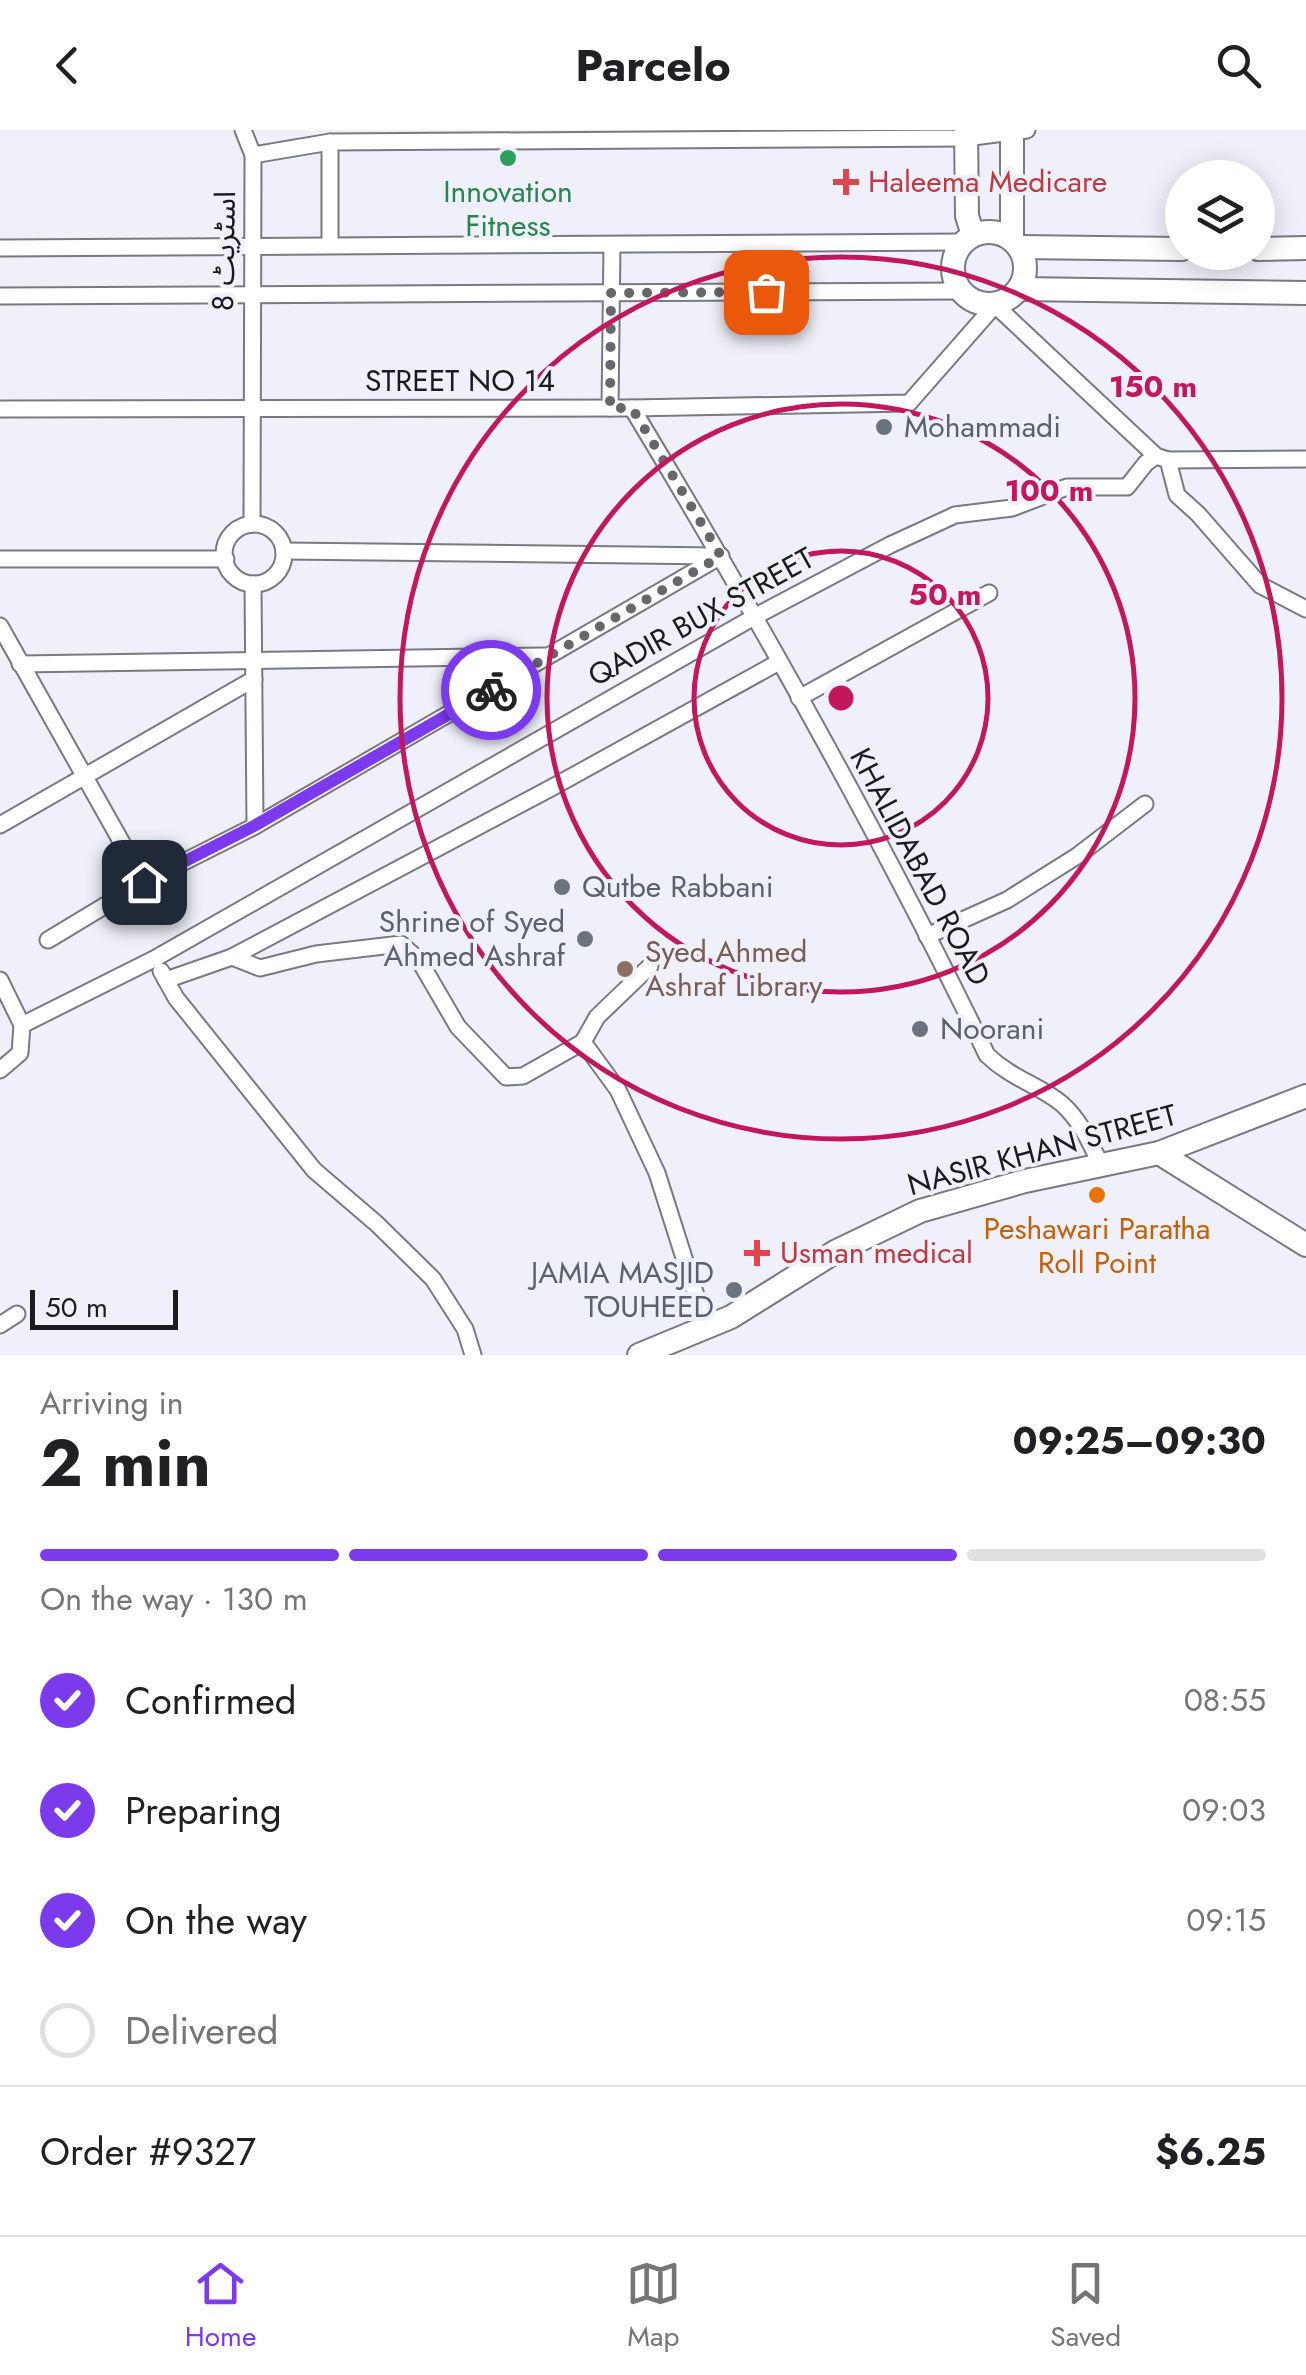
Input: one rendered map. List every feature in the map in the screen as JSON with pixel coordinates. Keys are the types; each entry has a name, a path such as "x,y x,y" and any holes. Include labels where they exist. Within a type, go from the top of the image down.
{"street":[{"path":"243,130 253,155"},
{"path":"995,305 1019,290 1026,272 1016,244 1017,131"},
{"name":"اسٹریٹ 8","path":"252,524 253,155 330,142 1017,131"},
{"path":"966,134 968,239 952,266 960,291 971,300 995,305 1162,458 1177,495 1260,584 1306,609"},
{"path":"330,142 330,244"},
{"path":"0,248 612,245 968,239 988,232 1016,244 1165,248"},
{"path":"610,408 612,245"},
{"path":"1275,248 1306,248"},
{"path":"1019,290 1306,293"},
{"path":"0,296 960,291"},
{"name":"STREET NO 14","path":"0,409 632,408 909,403 995,305"},
{"name":"KHALIDABAD ROAD","path":"632,408 721,556 988,1056 1006,1074 1060,1103 1082,1126 1101,1165"},
{"path":"1162,458 1306,459"},
{"name":"QADIR BUX STREET","path":"22,1025 154,959 754,618 890,545 955,515 1012,508 1067,486 1127,488 1146,463 1162,458"},
{"path":"252,524 272,530 284,551 273,577 253,584 238,578 226,558 226,544 232,534 252,524"},
{"path":"284,551 721,556"},
{"path":"48,940 144,882 254,826 721,556"},
{"path":"0,559 226,558"},
{"path":"253,584 254,826"},
{"path":"799,698 988,593"},
{"path":"0,626 144,882"},
{"path":"20,664 254,671 549,656"},
{"path":"166,980 232,957 779,662"},
{"path":"0,825 254,671"},
{"path":"927,936 1008,900 1076,856 1144,804"},
{"path":"232,957 260,968 316,954 401,944 419,960 458,1027 506,1078 523,1076 582,1042 597,1017 650,966"},
{"path":"154,959 176,998 314,1170 433,1279 466,1328 473,1355"},
{"path":"0,980 22,1025 20,1053 0,1070"},
{"path":"582,1042 618,1090 656,1173 706,1328"},
{"name":"NASIR KHAN STREET","path":"639,1355 731,1318 835,1252 920,1211 1025,1181 1159,1153 1306,1096"},
{"path":"1159,1153 1306,1245"},
{"path":"0,1325 17,1314"}],"way so far":[{"path":"491,690 721,556 632,408 610,408 611,293 766,292"}],"place":[{"name":"Innovation Fitness","path":"508,158"},
{"name":"Haleema Medicare","path":"846,182"},
{"name":"Mohammadi","path":"884,427"},
{"name":"Qutbe Rabbani","path":"562,887"},
{"name":"Shrine of Syed Ahmed Ashraf","path":"585,939"},
{"name":"Syed Ahmed Ashraf Library","path":"625,969"},
{"name":"Noorani","path":"920,1029"},
{"name":"Peshawari Paratha Roll Point","path":"1097,1195"},
{"name":"Usman medical","path":"757,1253"},
{"name":"JAMIA MASJID TOUHEED","path":"734,1290"}],"route":[{"path":"144,882 254,826 491,690"}]}
